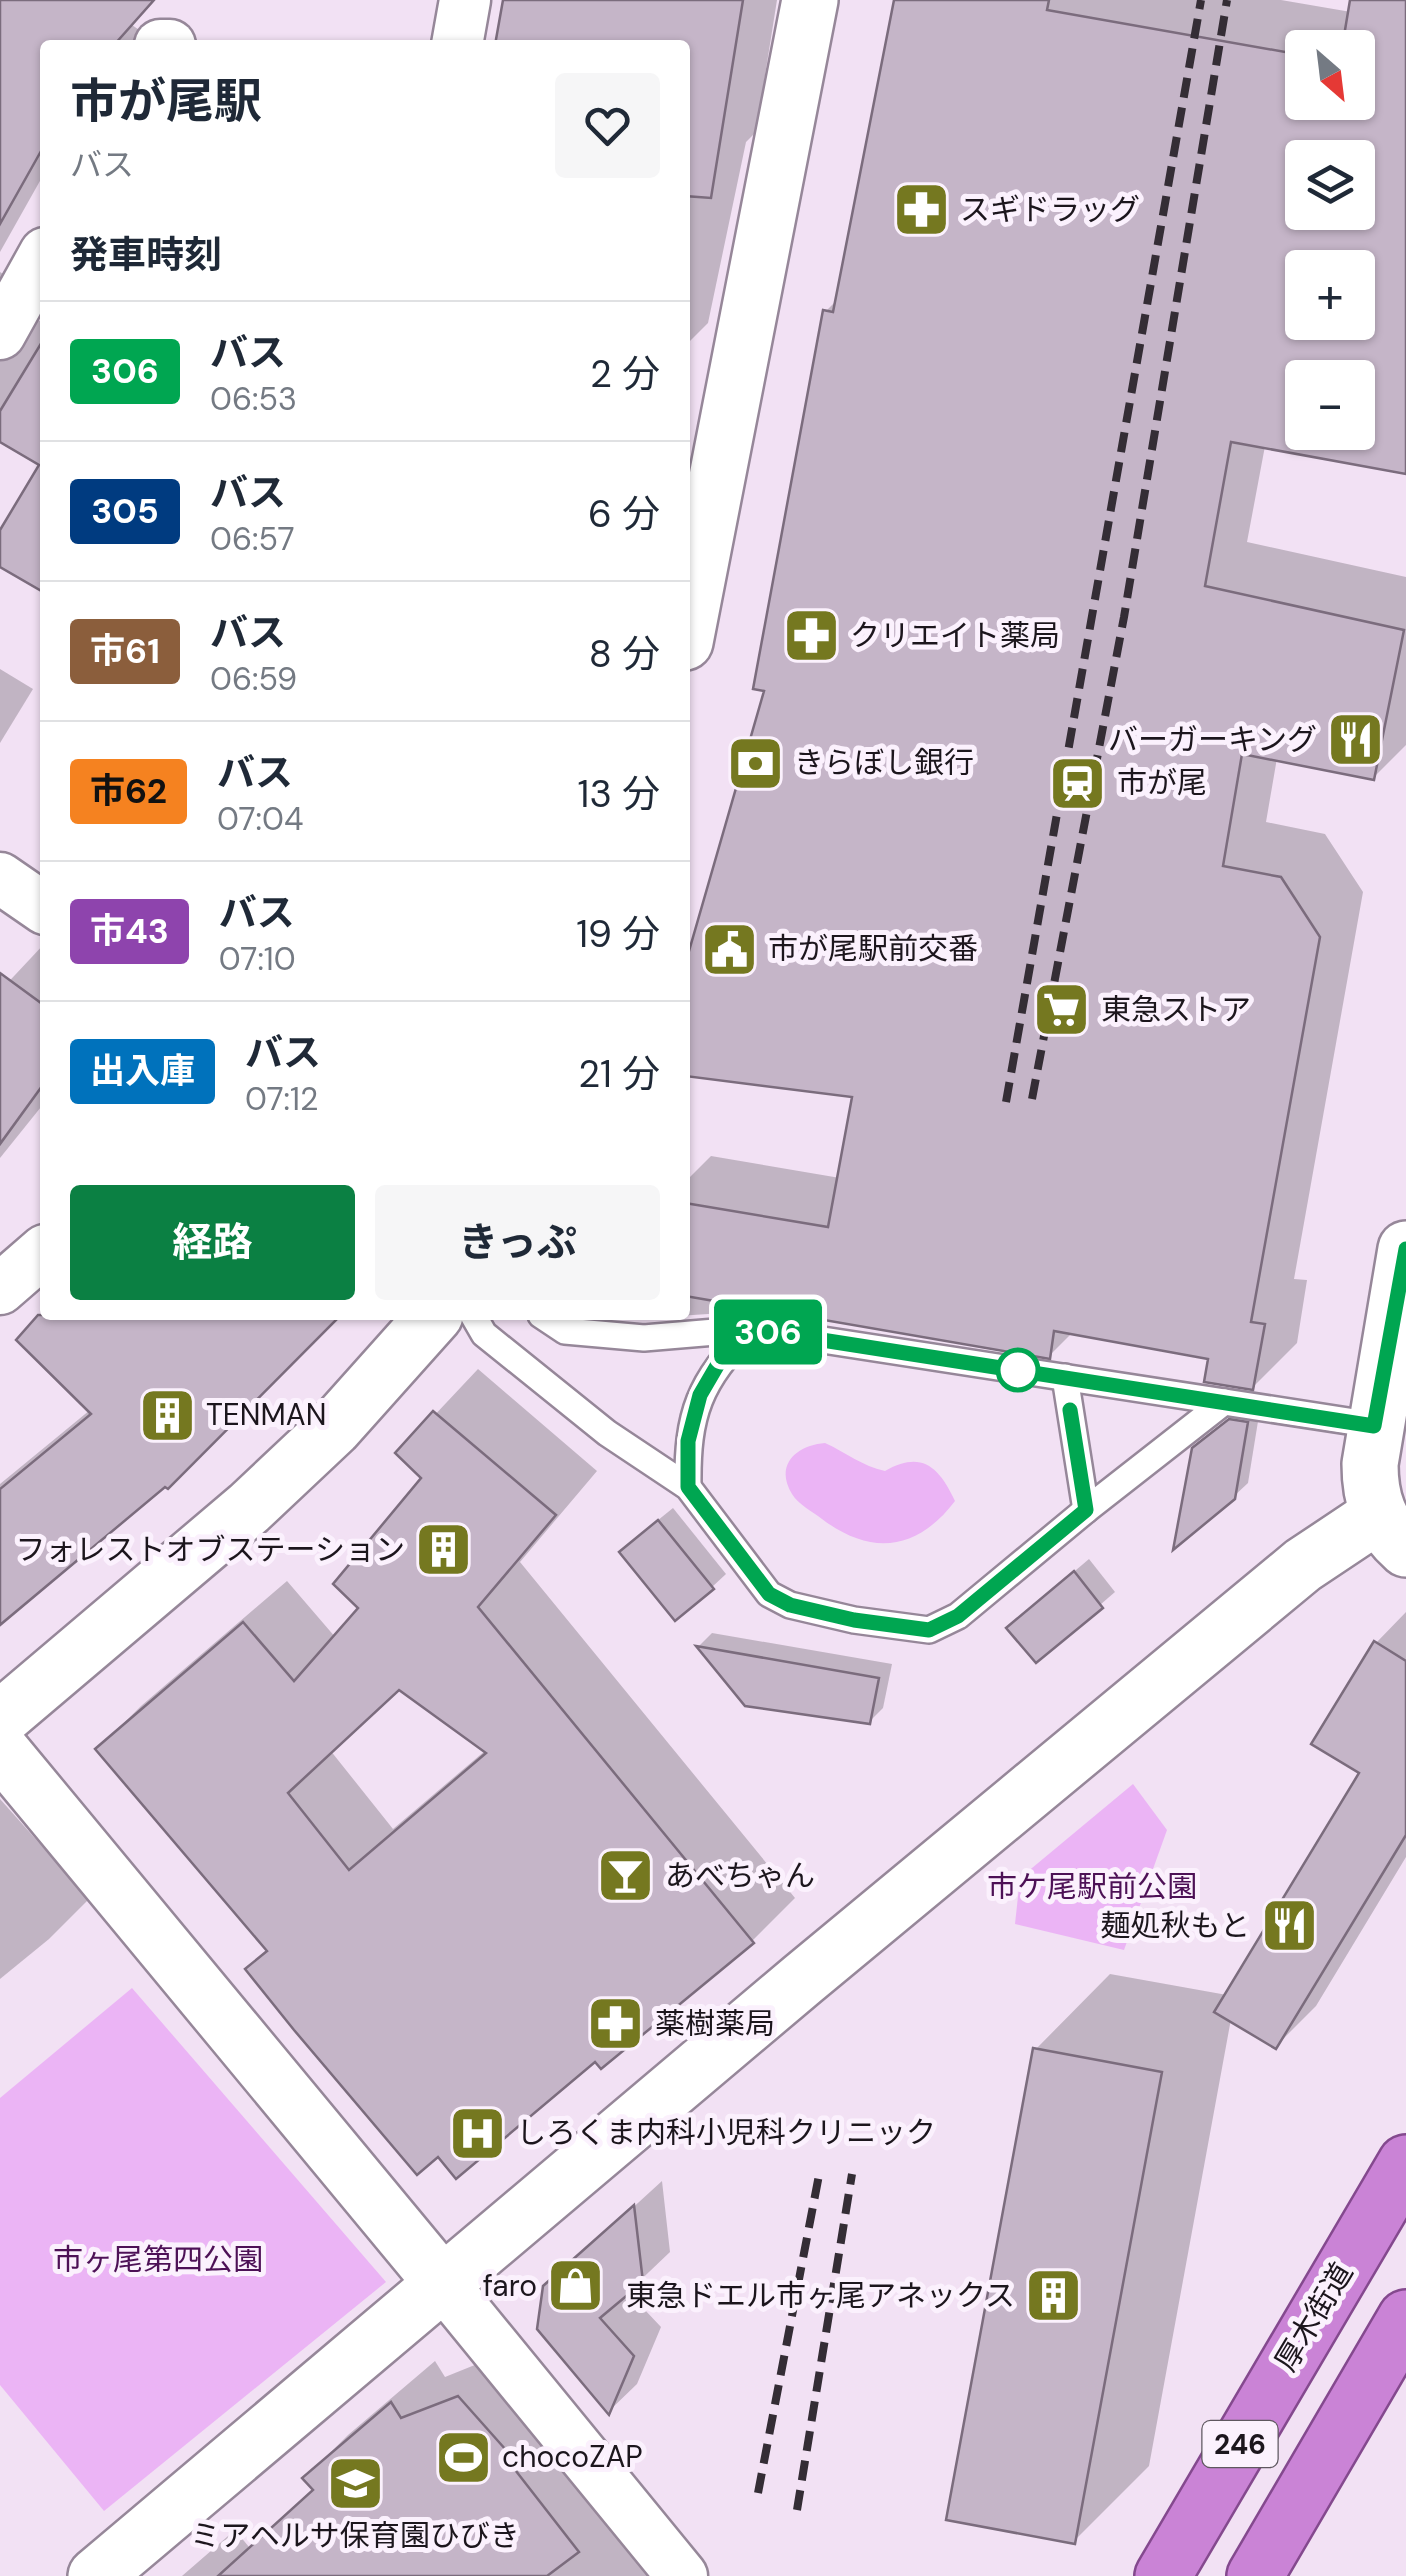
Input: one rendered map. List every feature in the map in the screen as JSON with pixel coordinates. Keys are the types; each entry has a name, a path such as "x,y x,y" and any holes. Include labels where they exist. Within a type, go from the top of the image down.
{"highway":[{"name":"厚木街道","path":"1163,2576 1406,2163"},
{"name":"246","path":"1254,2576 1406,2318"}],"street":[{"path":"458,40 465,0"},
{"path":"690,616 810,0"},
{"path":"0,334 40,262"},
{"path":"0,878 40,906"},
{"path":"96,2576 802,1980 1303,1565 1392,1532 1370,1490 1374,1426 1406,1249"},
{"path":"0,1289 40,1254"},
{"path":"0,1719 249,1508 334,1428 434,1320"},
{"path":"0,1749 682,2576"}],"lane":[{"path":"442,1320 484,1334 607,1433 688,1487 769,1594 790,1605 854,1620 929,1630 958,1616 1224,1402"},
{"path":"548,1320 565,1331 644,1338 751,1329 1374,1426"},
{"path":"688,1487 688,1441 700,1395 721,1359 751,1329"},
{"path":"1065,1377 1086,1510"}],"green space":[{"path":"825,1443 885,1471 909,1462 928,1465 943,1479 955,1501 925,1530 893,1543 858,1539 840,1531 798,1501 787,1484 791,1458 806,1448"},
{"name":"市ケ尾駅前公園","path":"1133,1784 1167,1830 1124,1950 1015,1924 1020,1878"},
{"name":"市ヶ尾第四公園","path":"132,1988 386,2282 104,2511 0,2385 0,2098"}],"building":[{"path":"0,0 154,0 118,40 40,40 40,153 0,224"},
{"path":"503,0 743,0 711,198 690,196 690,40 496,40"},
{"path":"894,0 1049,0 1047,10 1285,52 1285,120 1375,120 1375,30 1345,30 1350,0 1406,0 1406,474 1231,442 1205,586 1404,630 1374,780 1242,754 1223,866 1281,877 1320,937 1251,1322 1265,1324 1253,1390 1204,1382 1208,1359 1054,1331 1050,1359 690,1297 690,1204 828,1227 852,1097 690,1077 690,948 764,691 753,689 823,310 833,312"},
{"path":"40,345 40,590 0,567 0,530 39,465 0,442 0,411"},
{"path":"0,973 40,1002 40,1089 0,1144"},
{"name":"TENMAN","path":"38,1315 40,1320 336,1320 168,1489 165,1487 0,1625 0,1489 91,1414 16,1340"},
{"path":"433,1411 556,1515 478,1607 754,1943 601,2069 595,2062 456,2179 438,2157 417,2175 294,2030 245,1969 267,1951 95,1749 243,1622 294,1681 358,1608 333,1584 421,1478 395,1453","holes":["399,1690 486,1753 349,1870 288,1793"]},
{"path":"1229,1419 1248,1422 1235,1499 1173,1550 1192,1448"},
{"path":"658,1520 714,1589 675,1621 619,1552"},
{"path":"1074,1571 1103,1608 1036,1663 1006,1628"},
{"path":"1374,1641 1406,1661 1406,1835 1276,2049 1214,2012 1359,1773 1311,1744"},
{"path":"696,1646 879,1678 870,1724 745,1706"},
{"name":"東急ドエル市ヶ尾アネックス","path":"1033,2048 1162,2072 1075,2544 946,2520"},
{"path":"634,2205 643,2282 600,2318 634,2356 609,2415 537,2329 543,2286"},
{"path":"458,2396 506,2450 502,2453 579,2552 547,2576 218,2576 313,2490 302,2478 391,2402 401,2418"}],"railway":[{"path":"1006,1102 1201,0"},
{"path":"1032,1099 1124,617 1227,0"},
{"path":"797,2510 852,2174"},
{"path":"758,2493 819,2175"}],"bus line":[{"name":"306","path":"1070,1410 1086,1510 958,1616 929,1630 854,1620 790,1605 769,1594 688,1487 688,1441 700,1395 721,1359 751,1329 1374,1426 1406,1249"}],"place":[{"name":"スギドラッグ","path":"921,210"},
{"name":"クリエイト薬局","path":"811,636"},
{"name":"バーガーキング","path":"1356,740"},
{"name":"きらぼし銀行","path":"755,763"},
{"name":"市が尾","path":"1078,783"},
{"name":"市が尾駅前交番","path":"729,949"},
{"name":"東急ストア","path":"1062,1010"},
{"name":"TENMAN","path":"167,1415"},
{"name":"フォレストオブステーション","path":"444,1550"},
{"name":"あべちゃん","path":"626,1876"},
{"name":"麺処秋もと","path":"1289,1926"},
{"name":"薬樹薬局","path":"616,2024"},
{"name":"しろくま内科小児科クリニック","path":"477,2133"},
{"name":"faro","path":"576,2286"},
{"name":"東急ドエル市ヶ尾アネックス","path":"1054,2296"},
{"name":"chocoZAP","path":"463,2457"},
{"name":"ミアヘルサ保育園ひびき","path":"355,2484"}]}
